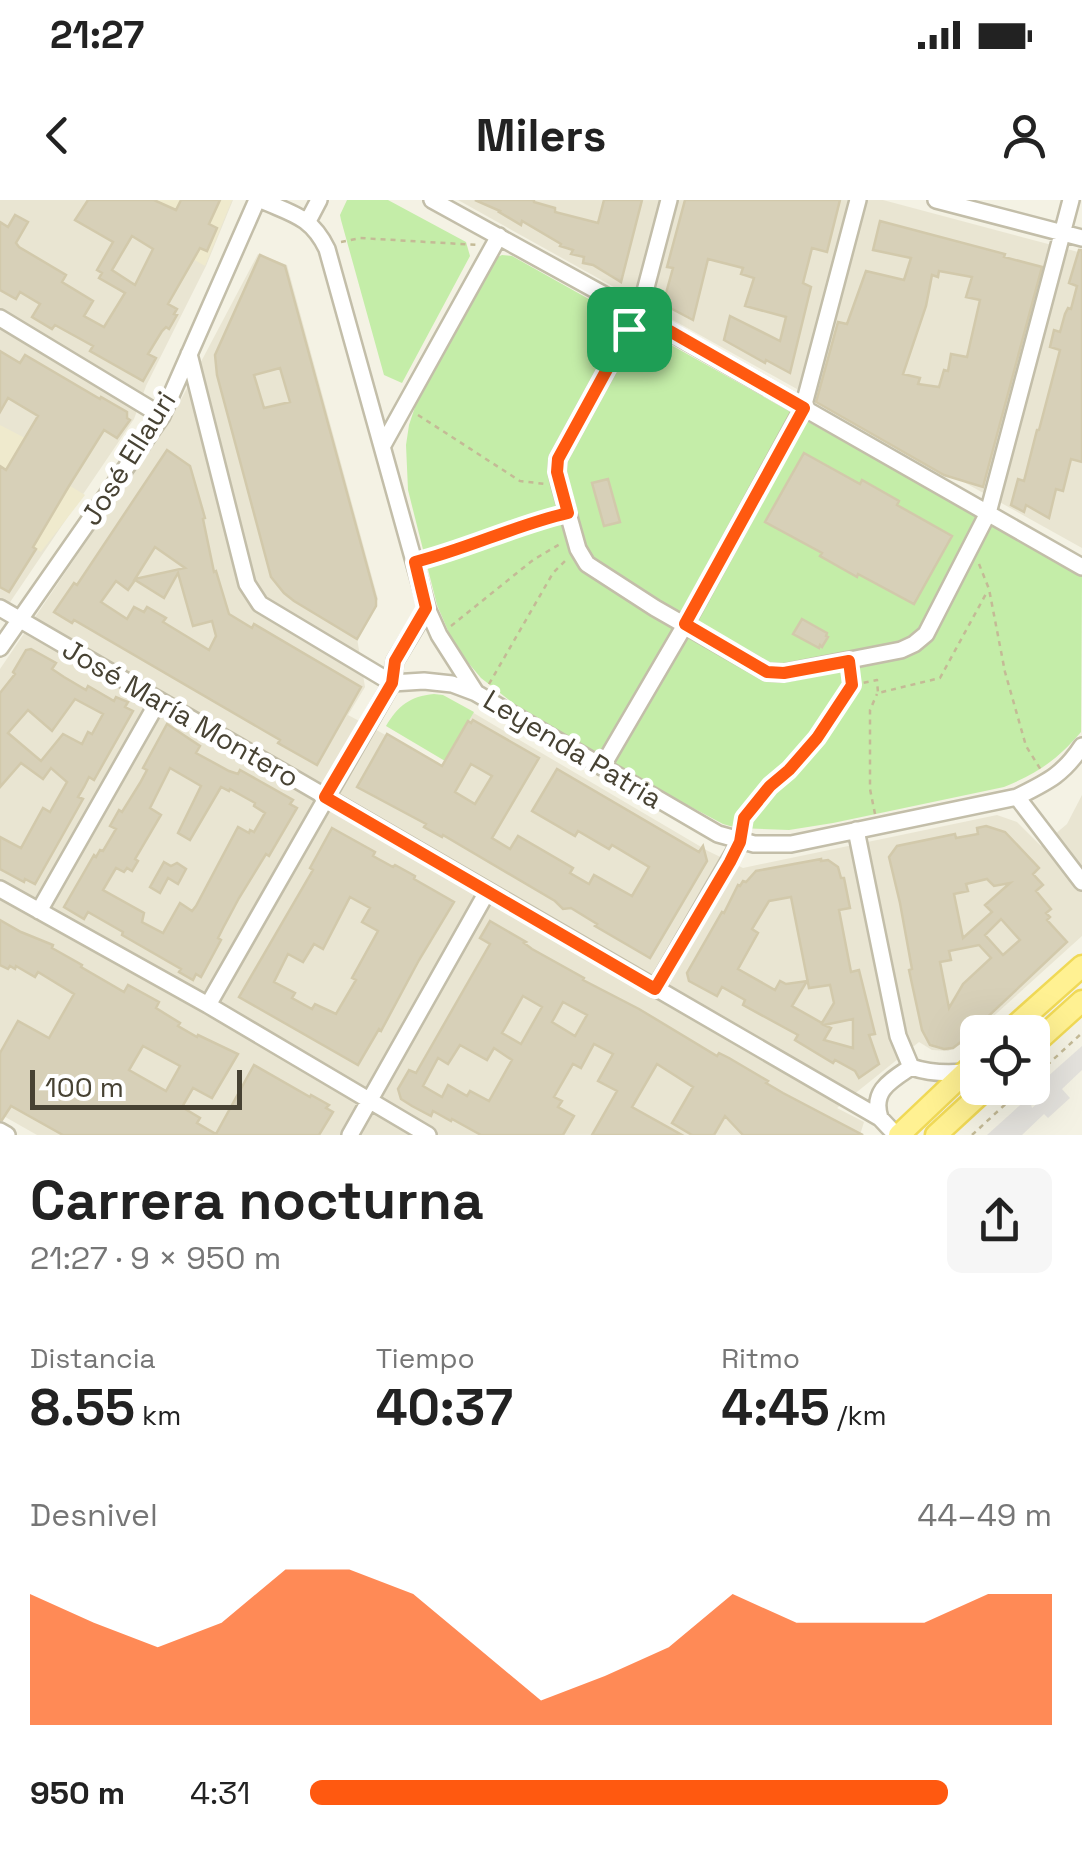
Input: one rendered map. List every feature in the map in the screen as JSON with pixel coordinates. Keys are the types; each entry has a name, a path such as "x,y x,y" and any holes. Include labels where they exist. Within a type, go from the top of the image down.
{"main road":[{"path":"1027,1015 1082,966"},
{"path":"1050,1030 1082,1001"},
{"path":"898,1135 960,1076"},
{"path":"936,1135 969,1105"}],"street":[{"path":"259,200 308,221 319,200"},
{"name":"José Ellauri","path":"0,648 162,416 259,200"},
{"path":"432,200 497,241 640,314 1082,566"},
{"path":"669,200 640,314 558,459 560,485 576,543 587,564 767,672 784,673 900,650 926,634 988,513 1071,200"},
{"path":"602,767 804,408 858,200"},
{"path":"936,200 1082,238"},
{"name":"Leyenda Patria","path":"308,221 327,249 426,608 439,635 480,696 718,834 740,842 769,845 791,844 1017,797 1069,766 1082,746"},
{"path":"383,445 497,241"},
{"path":"0,318 162,416"},
{"path":"189,354 250,591 260,604 392,683 452,684 480,696"},
{"name":"José María Montero","path":"0,608 880,1118 898,1135"},
{"path":"208,1005 392,683 395,661 426,608"},
{"path":"39,911 159,700"},
{"path":"1017,797 1082,882"},
{"path":"856,830 898,1036 911,1067"},
{"path":"655,989 740,842"},
{"path":"0,889 208,1005 428,1135"},
{"path":"350,1135 487,892"},
{"path":"880,1118 877,1098 911,1067 932,1073 960,1068"}],"path":[{"path":"327,249 360,238 497,241"},
{"path":"404,406 520,482 560,485"},
{"path":"415,562 568,513"},
{"path":"439,635 533,560 576,543"},
{"path":"480,696 553,572 576,543"},
{"path":"969,550 981,567 989,590 1005,672 1026,746 1036,763"},
{"path":"878,692 940,678 989,590"},
{"path":"740,842 744,818 817,738 852,685 849,661"},
{"path":"852,685 877,680 878,692 870,710 872,804"},
{"path":"1050,1062 1082,1033"},
{"path":"972,1135 1005,1105"}],"shaded area":[{"path":"0,200 233,200 134,419 0,617"},
{"path":"105,200 232,200 205,266 151,235"},
{"path":"458,200 883,200 1082,253 1082,548"},
{"path":"258,254 287,265 378,599 357,638 365,687 348,715 442,765 472,712 743,868 997,815 1017,822 1041,846 1067,824 1082,795 1082,936 995,1015 960,1015 960,1045 948,1051 932,1050 919,1042 837,1108 864,1122 860,1135 37,1135 0,1114 0,669 176,409"},
{"path":"0,425 25,438 67,484 85,495 41,552 0,528"},
{"path":"1082,1046 1082,1070 1062,1089 1070,1098 1048,1118 1044,1114 1022,1135 987,1135 1020,1105 1050,1105 1050,1074"}],"green space":[{"path":"347,200 388,200 466,242 470,256 402,383 384,375 341,220"},
{"path":"512,256 1082,575 1081,732 1046,765 1004,787 789,830 737,828 627,773 518,707 481,678 455,647 437,605 408,490 406,445 423,383 495,258"},
{"path":"434,694 474,712 445,761 386,726 406,703"}],"building":[{"path":"88,200 154,200 176,210 181,200 220,200 209,224 217,228 207,251 200,248 168,304 177,309 177,315 148,354 156,358 143,381 90,351 93,346 32,317 40,304 20,292 16,299 0,290 0,222 8,227 15,215 28,222 16,243 19,247 66,275 62,282 93,301 84,316 104,327 125,293 99,278 102,273 97,270 113,242 75,220","holes":["132,236 153,249 135,285 112,270"]},
{"path":"475,200 534,200 555,208 555,212 598,223 604,200 642,200 621,282 583,263 584,257 571,254 573,250 522,221 521,225"},
{"path":"685,200 840,200 827,252 812,248 803,283 811,287 790,373 724,340 730,316 780,341 786,317 745,306 754,278 741,274 743,268 708,259 693,320 663,304 673,268 667,267"},
{"path":"880,221 1042,267 983,487 944,475 816,402 838,322 847,324 866,271 904,280 911,258 873,250","holes":["939,271 972,277 966,297 980,300 967,357 951,354 939,387 918,384 920,378 903,374 932,275 938,277"]},
{"path":"1079,250 1082,462 1071,459 1063,491 1056,489 1049,518 1026,505 1024,512 1011,505 1018,479 1024,481 1039,430 1060,350 1050,347 1054,330 1060,332 1065,314 1071,309 1077,286 1069,283"},
{"path":"260,255 285,266 376,599 376,606 357,639 294,601 271,577 215,355","holes":["280,368 290,402 264,408 254,375"]},
{"path":"0,351 20,363 25,355 127,412 130,420 117,438 104,430 9,592 0,587 0,466 6,470 38,416 8,398 0,412"},
{"path":"167,450 190,466 205,518 214,572 229,614 252,628 254,624 361,687 317,765 74,620 72,623 54,612 74,583 77,585","holes":["155,547 185,568 135,579","178,573 193,626 212,621 216,636 209,650 163,622 166,618 147,607 144,612 134,607 127,619 101,602 116,581 128,590 135,580 164,598"]},
{"path":"804,453 860,484 862,480 952,536 914,604 858,574 857,577 765,522"},
{"path":"608,479 620,522 604,526 592,483"},
{"path":"802,619 827,633 822,647 793,634"},
{"path":"26,650 56,663 52,669 86,690 88,686 114,701 116,697 128,702 125,707 133,711 94,780 89,777 78,797 83,799 35,884 0,869 0,837 21,848 43,808 50,812 67,782 51,768 43,779 21,763 0,787 0,693 15,674","holes":["75,699 103,714 82,744 63,734 41,761 8,733 28,710 52,731"]},
{"path":"473,720 539,758 492,838 510,849 518,836 573,868 570,873 589,884 594,875 632,896 649,867 612,845 609,849 578,831 575,836 532,811 557,769 699,852 703,846 707,861 650,958 571,908 563,909 424,827 426,824 357,787 387,734 442,766 468,721","holes":["471,764 492,776 475,804 455,792"]},
{"path":"167,724 200,746 196,753 229,771 238,774 240,770 293,800 290,804 297,808 239,898 201,977 196,974 193,980 88,912 84,919 64,907 94,855 103,851 116,829 110,826 140,783 147,770 143,768","holes":["170,768 201,786 178,833 190,840 221,787 255,803 265,813 254,832 238,827 196,906 192,911 180,903 163,933 142,922 144,913 103,890 116,868 132,871 138,861 135,859 161,815 150,808"]},
{"path":"986,826 1005,832 1039,868 1033,874 1043,885 1036,891 1051,909 1046,913 1050,917 1047,920 1067,942 990,1015 960,1015 960,1043 944,1049 930,1045 922,1030 889,857 897,846 955,834 956,838 978,834 977,828","holes":["987,879 994,886 1010,883 985,905 992,912 963,938 954,894 968,891 966,884","1001,919 1020,940 1003,955 985,935","979,945 991,958 963,984 949,1008 940,962 951,960 949,951"]},
{"path":"332,828 454,902 358,1065 239,997 313,870 310,868","holes":["350,897 370,908 362,922 378,931 336,1014 315,1004 312,1009 292,998 295,993 274,982 288,954 303,962 314,944 323,949"]},
{"path":"821,859 838,867 844,878 850,908 839,910 851,972 859,970 875,1034 869,1035 879,1064 859,1078 855,1071 795,1040 798,1035 743,1005 745,1000 722,987 717,996 689,981 687,973 738,885 756,871","holes":["791,897 809,988 830,985 834,1003 822,1023 792,1006 807,981 780,981 775,990 738,969 758,933 752,929 769,901","853,1019 853,1048 824,1040 831,1028 824,1025"]},
{"path":"164,862 186,869 178,884 168,878 160,893 150,887"},
{"path":"0,920 53,945 52,948 124,992 128,985 159,1002 156,1008 180,1023 178,1026 238,1054 212,1098 193,1088 182,1107 200,1118 197,1123 216,1134 254,1065 329,1105 326,1108 333,1112 319,1135 63,1135 11,1106 0,1120 0,1053 18,1021 49,1038 74,994 38,972 35,977 16,966 8,969 0,965","holes":["143,1046 180,1066 166,1091 129,1070"]},
{"path":"490,921 583,980 863,1135 743,1135 725,1116 714,1135 692,1135 672,1123 693,1087 657,1064 632,1107 682,1135 592,1135 617,1091 598,1081 613,1054 594,1044 581,1068 573,1064 554,1097 562,1101 558,1107 574,1116 563,1135 481,1135 433,1111 431,1116 401,1099 398,1089 409,1070 416,1073 490,944 480,938","holes":["523,996 542,1007 521,1044 502,1033","563,1002 587,1015 575,1036 552,1022","460,1045 487,1060 494,1048 512,1060 489,1101 470,1091 467,1096 448,1085 442,1097 423,1086 438,1058 448,1064"]}],"route":[{"path":"640,314 804,408 685,624 767,672 784,673 849,661 852,685 817,738 744,818 740,842 730,862 655,989 325,797 392,683 395,661 426,608 415,562 568,513 557,472 558,459 629,329 640,314"}]}
